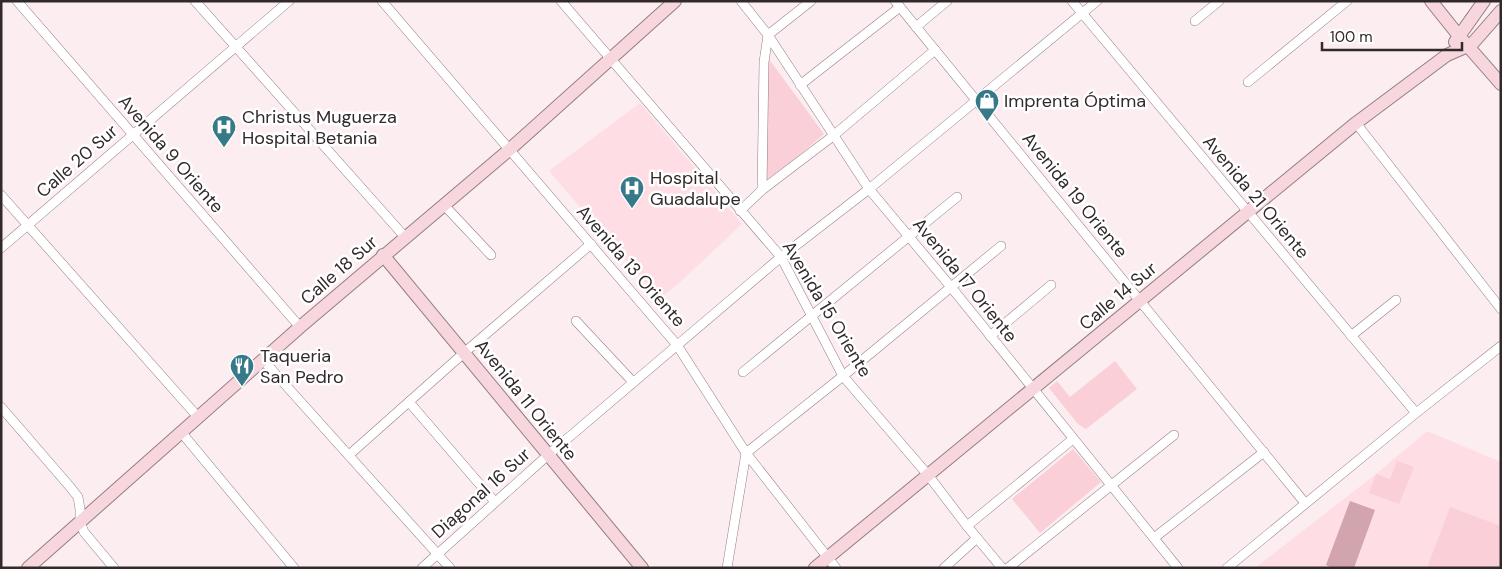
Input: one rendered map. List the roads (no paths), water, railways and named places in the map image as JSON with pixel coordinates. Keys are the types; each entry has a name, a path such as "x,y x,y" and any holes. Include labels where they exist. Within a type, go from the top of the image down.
{"street":[{"name":"Avenida 9 Oriente","path":"17,1 300,327"},
{"path":"195,1 405,237"},
{"name":"Calle 20 Sur","path":"1,248 289,1"},
{"name":"Avenida 13 Oriente","path":"382,1 677,345 746,453 832,563"},
{"name":"Avenida 15 Oriente","path":"561,1 781,257 843,376 928,475 1002,568"},
{"name":"Calle 18 Sur","path":"28,568 300,327 509,150 675,1"},
{"name":"Avenida 17 Oriente","path":"741,1 768,35 869,189 951,287 1178,568"},
{"path":"762,190 764,62 768,35 811,1"},
{"path":"916,27 947,1"},
{"name":"Avenida 21 Oriente","path":"1072,1 1416,413"},
{"name":"Diagonal 16 Sur","path":"422,568 548,455 781,257 869,189 1097,1"},
{"path":"1195,21 1219,1"},
{"path":"1248,82 1347,1"},
{"path":"1431,1 1501,84"},
{"name":"Calle 14 Sur","path":"1446,55 1484,1"},
{"path":"800,85 898,4"},
{"name":"Avenida 19 Oriente","path":"898,4 1306,503"},
{"path":"1468,46 1501,12"},
{"name":"Calle 14 Sur","path":"816,568 832,563 928,475 1356,123 1446,55 1468,46"},
{"path":"740,211 762,190 833,136 935,50"},
{"path":"1356,123 1501,309"},
{"path":"1,195 198,417"},
{"path":"743,372 957,197"},
{"path":"444,205 491,255"},
{"path":"349,455 464,352 591,244"},
{"path":"727,568 746,453 1002,246"},
{"name":"Avenida 11 Oriente","path":"383,255 642,568"},
{"path":"990,336 1051,285"},
{"path":"1351,336 1396,300"},
{"path":"576,321 633,382"},
{"path":"1227,568 1501,346"},
{"path":"263,360 450,568"},
{"path":"409,402 495,502"},
{"path":"1,407 78,498 80,522 84,532 114,568"},
{"path":"182,432 294,568"},
{"path":"1008,568 1174,435"},
{"path":"967,526 1073,439"},
{"path":"1154,538 1264,452"},
{"path":"944,568 977,538"}],"place":[{"name":"Imprenta Óptima","path":"987,122"},
{"name":"Christus Muguerza Hospital Betania","path":"224,148"},
{"name":"Hospital Guadalupe","path":"632,209"},
{"name":"Taqueria San Pedro","path":"242,387"}]}
